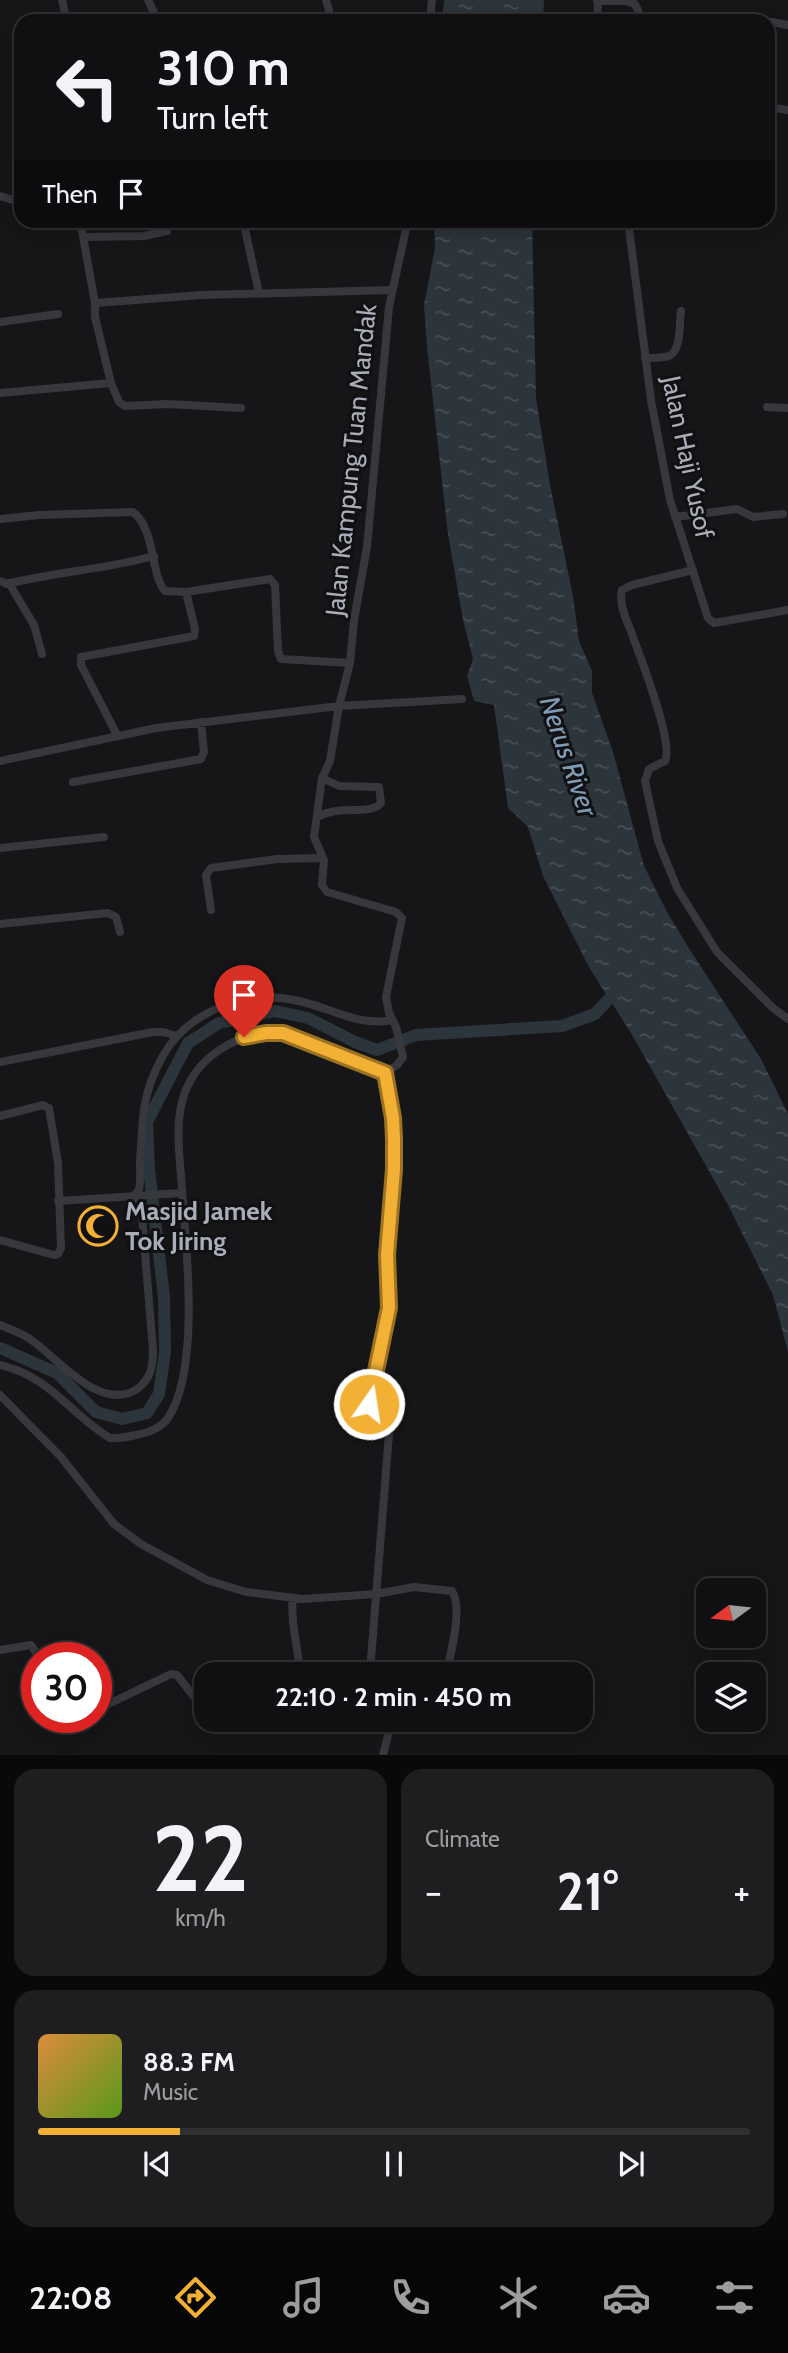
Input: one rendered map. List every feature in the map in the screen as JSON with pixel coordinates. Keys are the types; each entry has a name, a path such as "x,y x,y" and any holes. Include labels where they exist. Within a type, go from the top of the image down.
{"street":[{"path":"597,1 626,1 635,4 640,14"},
{"path":"82,228 95,317 111,383 119,402 125,406 167,404 241,408"},
{"path":"245,228 259,293"},
{"name":"Jalan Kampung Tuan Mandak","path":"394,1023 387,998 402,918 397,912 327,892 322,885 323,858 315,842 322,778 330,761 339,706 350,663 354,620 367,547 392,290 407,228"},
{"name":"Jalan Haji Yusof","path":"629,228 653,412 675,517 708,618 714,623 788,610"},
{"path":"85,237 144,236 167,231"},
{"path":"95,303 259,293 392,290"},
{"path":"645,358 669,356 674,351 681,311"},
{"path":"0,322 58,314"},
{"path":"0,393 111,383"},
{"path":"767,407 788,408"},
{"path":"675,517 737,509 753,517 783,514"},
{"path":"0,519 133,512 139,516 154,556 162,588 171,593 186,592 273,580 278,652 281,659 350,663"},
{"path":"42,654 34,625 5,582 118,565 154,556"},
{"path":"693,570 632,585 621,593 624,614 650,685 667,754 665,761 649,769 645,780 658,841 677,888 717,952 773,1008 788,1019"},
{"path":"117,736 81,665 81,657 194,636 195,629 186,592"},
{"path":"0,761 117,736 201,722 339,706 462,699"},
{"path":"73,782 201,759 204,752 201,722"},
{"path":"317,818 327,811 374,809 381,803 379,787 339,786 322,778"},
{"path":"0,848 104,837"},
{"path":"211,910 206,875 211,868 277,859 323,858"},
{"path":"0,924 107,913 116,917 120,932"},
{"path":"135,1197 139,1186 144,1110 150,1080 177,1036 207,1012 234,1003 268,997 299,1001 358,1020 394,1023 403,1057 385,1073"},
{"path":"0,1062 153,1032 177,1036"},
{"path":"0,1365 31,1375 45,1384 110,1438 142,1434 163,1424 180,1391 187,1360 187,1300 178,1136 183,1098 190,1081 202,1064 230,1043 254,1035 283,1033 385,1073"},
{"path":"370,1659 389,1434 383,1416 369,1408 389,1308 387,1255 394,1161 393,1118 385,1073"},
{"path":"0,1116 43,1105 48,1107 57,1149 61,1248 58,1254 49,1254 0,1240"},
{"path":"58,1201 182,1194"},
{"path":"0,1325 29,1338 87,1385 105,1394 130,1393 142,1385 152,1372 153,1336 142,1216 135,1197"},
{"path":"0,1395 61,1457 114,1524 177,1565 207,1580 246,1592 292,1598 376,1594 414,1587 452,1591 457,1603 448,1662"},
{"path":"292,1598 299,1662"},
{"path":"0,1650 21,1647"},
{"path":"112,1702 171,1674 177,1675 194,1697"},
{"path":"383,1755 389,1732"}],"water":[{"path":"444,0 544,0 543,14 443,14"},
{"name":"Nerus River","path":"434,228 532,228 536,398 579,641 592,671 592,693 613,752 644,866 690,950 761,1059 788,1114 788,1352 773,1295 727,1203 631,1033 589,967 543,876 528,827 508,808 494,705 474,701 467,676 473,659 463,620 448,534 424,305 435,248"}],"waterway":[{"path":"0,1348 57,1373 96,1412 122,1419 147,1413 159,1394 165,1352 164,1297 149,1169 147,1122 188,1043 219,1023 275,1011 308,1018 377,1050 416,1035 562,1026 595,1014 619,988"}],"place":[{"name":"Masjid Jamek Tok Jiring","path":"98,1226"}],"route":[{"path":"244,1037 283,1033 385,1073 394,1139 387,1255 389,1308 369,1404"}]}
